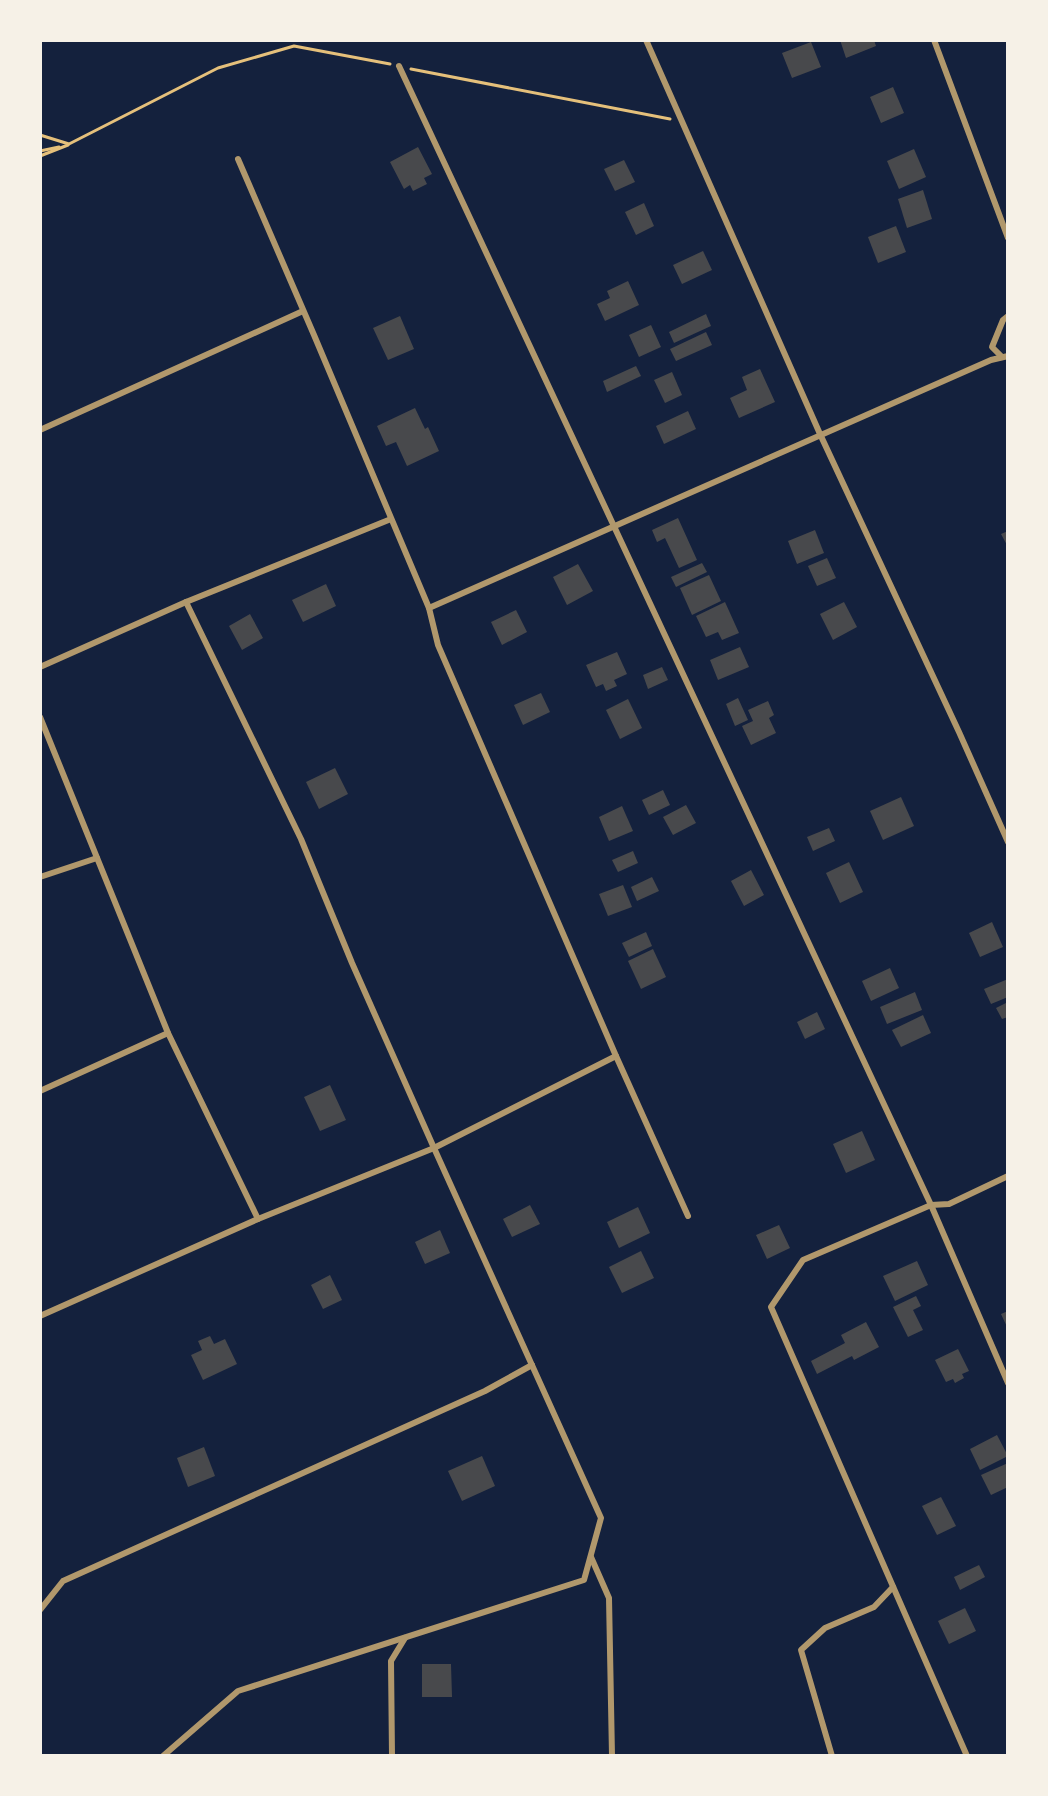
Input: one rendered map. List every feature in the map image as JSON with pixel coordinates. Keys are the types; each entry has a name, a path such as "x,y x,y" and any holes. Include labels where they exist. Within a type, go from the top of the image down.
{"street":[{"path":"646,40 820,434 1008,842"},
{"path":"934,40 1008,238"},
{"path":"399,66 932,1205 1008,1383"},
{"path":"238,159 429,608 438,645 688,1216"},
{"path":"40,430 303,311"},
{"path":"1005,357 992,346 1003,320 1008,316"},
{"path":"429,608 820,434 991,360 1005,357"},
{"path":"40,667 186,602 391,519"},
{"path":"163,1755 238,1691 584,1580 601,1518 352,963 301,839 186,602"},
{"path":"40,717 168,1033 258,1219"},
{"path":"40,877 97,858"},
{"path":"40,1091 168,1033"},
{"path":"40,1316 258,1219 434,1148 616,1056"},
{"path":"967,1755 771,1307 803,1260 932,1205 949,1204 1008,1176"},
{"path":"40,1610 63,1581 485,1391 532,1365"},
{"path":"590,1556 609,1598 612,1755"},
{"path":"832,1755 801,1650 825,1628 874,1607 893,1587"},
{"path":"392,1755 391,1661 406,1637"}],"path":[{"path":"40,156 69,144 218,68 294,46 683,121"},
{"path":"40,135 69,144"},
{"path":"40,151 69,144"}],"building":[{"path":"840,40 874,40 876,46 846,58"},
{"path":"811,42 821,67 792,78 782,53"},
{"path":"893,87 904,113 881,123 870,97"},
{"path":"418,147 432,174 424,178 427,184 413,191 410,185 404,189 390,162"},
{"path":"914,149 926,177 899,189 887,161"},
{"path":"624,160 635,182 615,191 604,169"},
{"path":"923,190 932,219 907,228 898,199"},
{"path":"644,203 654,226 636,235 625,212"},
{"path":"896,226 906,252 878,263 868,237"},
{"path":"703,251 712,270 682,284 673,265"},
{"path":"628,281 639,305 605,321 597,304 610,298 607,291"},
{"path":"706,314 711,326 674,343 669,332"},
{"path":"400,316 414,349 388,360 373,328"},
{"path":"651,325 661,347 639,357 629,335"},
{"path":"706,332 712,345 676,361 670,349"},
{"path":"636,366 641,376 607,392 603,381"},
{"path":"760,369 775,402 739,418 730,398 747,390 742,377"},
{"path":"672,372 682,395 665,403 654,380"},
{"path":"415,408 425,429 428,427 439,451 407,466 396,442 386,446 377,426"},
{"path":"688,411 696,429 664,444 656,426"},
{"path":"678,518 697,560 679,568 665,538 657,542 652,530"},
{"path":"815,530 824,553 797,564 788,541"},
{"path":"1008,531 1008,547 1001,534"},
{"path":"827,558 836,578 817,586 808,566"},
{"path":"702,563 707,572 676,587 671,577"},
{"path":"578,564 593,591 567,605 553,577"},
{"path":"709,575 721,601 692,615 680,588"},
{"path":"326,584 336,606 303,622 292,600"},
{"path":"725,602 739,633 722,640 718,632 706,637 696,616"},
{"path":"844,602 857,627 833,640 820,614"},
{"path":"516,610 527,632 502,645 491,622"},
{"path":"250,614 263,638 242,650 229,626"},
{"path":"740,647 749,667 718,680 710,660"},
{"path":"617,652 627,674 614,680 617,686 606,691 603,684 596,687 586,665"},
{"path":"662,667 668,680 648,689 643,675"},
{"path":"541,693 550,712 523,725 514,705"},
{"path":"738,698 748,720 735,726 726,704"},
{"path":"628,699 642,728 620,739 606,710"},
{"path":"768,701 774,715 769,718 776,733 751,745 742,726 753,721 748,710"},
{"path":"335,768 348,794 319,809 306,782"},
{"path":"663,790 670,805 649,815 642,800"},
{"path":"901,797 914,826 883,840 870,811"},
{"path":"686,805 696,823 673,835 663,817"},
{"path":"622,806 633,831 609,841 599,817"},
{"path":"829,828 835,841 813,851 807,837"},
{"path":"633,851 638,863 618,872 612,860"},
{"path":"849,862 863,892 840,903 826,873"},
{"path":"751,870 764,895 744,906 731,881"},
{"path":"652,877 659,891 637,901 631,887"},
{"path":"623,885 632,907 608,916 599,894"},
{"path":"992,922 1003,947 980,957 969,933"},
{"path":"646,932 652,946 629,957 622,943"},
{"path":"653,949 666,977 641,989 628,961"},
{"path":"890,968 899,988 871,1001 862,981"},
{"path":"1008,979 1008,997 991,1004 984,989"},
{"path":"915,992 922,1010 887,1024 880,1007"},
{"path":"1008,1002 1008,1017 1002,1019 996,1008"},
{"path":"817,1012 825,1029 805,1039 797,1022"},
{"path":"923,1015 931,1033 901,1047 892,1030"},
{"path":"330,1085 346,1120 320,1131 304,1097"},
{"path":"862,1131 875,1160 846,1173 833,1144"},
{"path":"530,1205 540,1224 512,1237 503,1219"},
{"path":"638,1207 650,1233 619,1248 607,1222"},
{"path":"779,1225 790,1248 767,1259 756,1235"},
{"path":"440,1230 450,1253 425,1264 415,1242"},
{"path":"641,1251 654,1278 622,1293 609,1267"},
{"path":"917,1261 928,1285 895,1301 883,1276"},
{"path":"330,1275 342,1300 323,1309 311,1285"},
{"path":"916,1296 921,1306 913,1310 923,1330 908,1337 893,1307"},
{"path":"1008,1311 1008,1329 1001,1314"},
{"path":"866,1322 879,1347 854,1360 852,1356 817,1374 811,1361 845,1343 841,1335"},
{"path":"210,1336 214,1344 225,1339 237,1364 203,1380 191,1355 202,1350 198,1341"},
{"path":"958,1349 969,1371 962,1374 964,1378 955,1383 953,1379 946,1382 935,1360"},
{"path":"997,1435 1008,1456 980,1470 970,1449"},
{"path":"204,1447 215,1476 188,1487 177,1458"},
{"path":"482,1456 495,1486 462,1501 448,1471"},
{"path":"1008,1463 1008,1487 991,1495 981,1475"},
{"path":"941,1497 956,1526 937,1535 922,1506"},
{"path":"979,1565 985,1577 960,1590 954,1577"},
{"path":"965,1608 976,1631 949,1644 938,1621"},
{"path":"422,1664 451,1664 452,1697 422,1697"}]}
